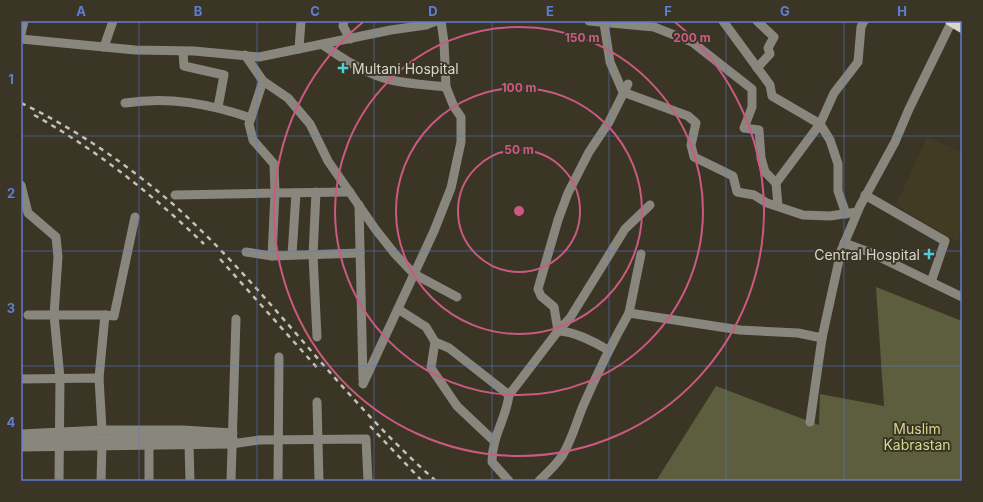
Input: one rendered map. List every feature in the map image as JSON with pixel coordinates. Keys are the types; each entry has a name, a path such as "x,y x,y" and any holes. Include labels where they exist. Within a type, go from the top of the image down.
{"main road":[{"path":"951,21 962,28"}],"street":[{"path":"21,34 24,21"},
{"path":"104,47 113,21"},
{"path":"299,49 301,21"},
{"path":"344,21 343,26 350,39"},
{"path":"21,39 104,47 259,57 391,30 426,25 436,21"},
{"path":"359,205 363,384 434,231 451,188 461,142 461,117 446,87 444,42 441,21"},
{"path":"589,21 654,26 692,42 752,89 752,106 744,128 759,130 761,158 765,172 776,183 778,206"},
{"path":"723,21 770,85 772,96 820,124 830,140 838,164 838,191 846,214"},
{"path":"757,21 774,37 768,48 770,54 757,68"},
{"path":"776,183 820,124 834,93 858,62 864,21"},
{"path":"810,422 822,338 844,243 865,195 895,142 951,21"},
{"path":"605,22 610,62 623,92 688,116 695,121 696,124 691,145 694,157 733,176 737,192 754,195 767,203 803,214 830,216 857,212"},
{"path":"323,45 342,58 374,74 391,79 446,87"},
{"path":"183,52 184,66 224,76 218,107"},
{"path":"245,55 263,81 288,98 310,124 328,161 395,254 414,274 457,297"},
{"path":"263,81 249,124 253,140 274,164 276,193 272,256"},
{"path":"558,331 554,307 540,296 538,289 543,269 568,193 589,152 609,122 628,84"},
{"path":"125,103 168,100 218,107 251,118"},
{"path":"21,184 28,213 56,237 58,257 54,315 60,378 59,481"},
{"path":"316,192 314,255 317,337"},
{"path":"175,195 350,192"},
{"path":"292,256 296,193"},
{"path":"865,195 945,241 931,282"},
{"path":"509,481 492,462 494,442 508,404 509,395 558,331 570,318 625,229 650,205"},
{"path":"28,315 114,316 135,217"},
{"path":"844,243 868,252 962,298"},
{"path":"246,252 272,256 360,253"},
{"path":"539,481 561,458 574,436 580,413 608,350 629,313 641,254"},
{"path":"398,309 426,327 435,342 448,348 509,395"},
{"path":"629,313 740,330 798,333 822,338"},
{"path":"102,430 99,378 105,316"},
{"path":"231,481 236,319"},
{"path":"558,331 566,331 574,336 588,339 608,350"},
{"path":"435,342 431,368 457,406 494,442"},
{"path":"278,481 280,357"},
{"path":"21,379 99,378"},
{"path":"318,402 319,481"},
{"path":"21,434 102,430 259,440 366,439 368,481"},
{"path":"21,439 232,438"},
{"path":"21,446 189,444 232,438"},
{"path":"149,444 149,481"},
{"path":"189,444 190,481"},
{"path":"101,481 102,445"}],"shaded area":[{"path":"927,137 962,152 962,232 957,242 896,205"}],"green space":[{"name":"Muslim Kabrastan","path":"876,287 962,321 962,481 656,481 716,386 819,425 820,394 884,406"}],"railway":[{"path":"21,103 62,124 101,149 120,162 174,205 242,272 336,379 401,449 436,481"},
{"path":"34,115 80,143 124,174 165,208 204,244"},
{"path":"220,259 320,371"},
{"path":"370,426 422,481"}],"place":[{"name":"Multani Hospital","path":"343,68"},
{"name":"Central Hospital","path":"929,254"}]}
